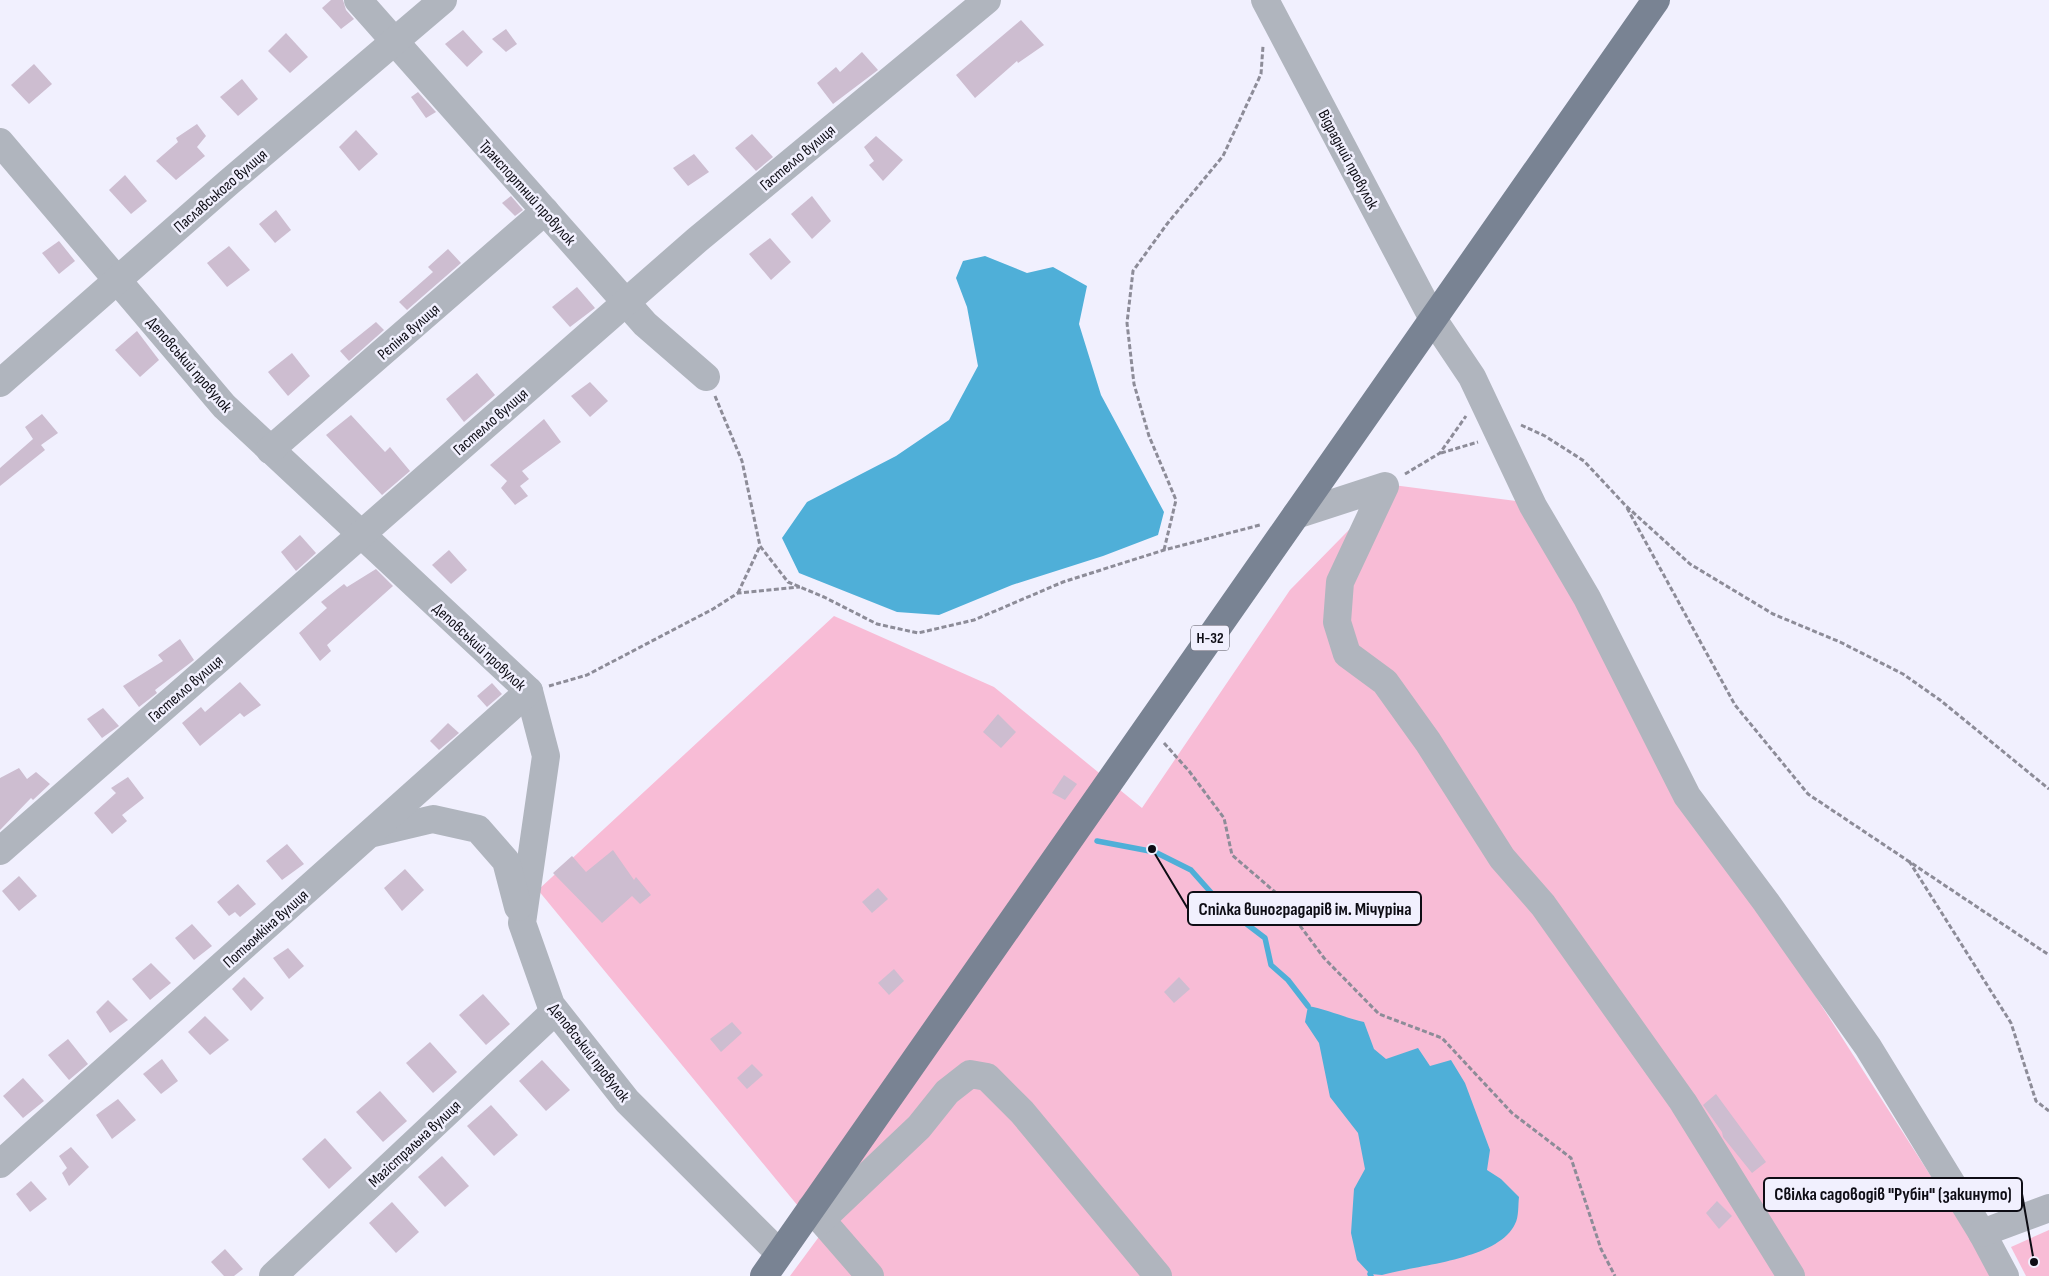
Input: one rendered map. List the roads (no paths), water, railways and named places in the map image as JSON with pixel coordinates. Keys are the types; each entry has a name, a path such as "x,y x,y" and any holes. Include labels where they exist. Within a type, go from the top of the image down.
{"main road":[{"name":"Н-32","path":"764,1276 779,1253 816,1214 1149,726 1656,0"}],"street":[{"name":"Транспортний провулок","path":"358,0 645,324 706,377"},
{"name":"Паславського вулиця","path":"0,383 443,0"},
{"name":"Гастелло вулиця","path":"0,851 626,302 987,0"},
{"name":"Відрадний провулок","path":"1265,0 1433,320 1472,377 1533,506 1587,598 1687,796 1832,994 1868,1047 1982,1233 2005,1276"},
{"name":"Деповський провулок","path":"0,142 224,406 529,691 546,756 522,924 551,1005 627,1101 779,1253"},
{"name":"Рєпіна вулиця","path":"270,450 545,211"},
{"path":"1296,515 1385,486 1340,582 1337,622 1346,654 1385,682 1428,742 1502,858 1544,906 1683,1102 1791,1276"},
{"name":"Потьомкіна вулиця","path":"0,1164 529,691"},
{"path":"370,834 433,819 478,829 506,861 522,924"},
{"name":"Магістральна вулиця","path":"273,1276 555,1010"},
{"path":"870,1276 816,1214 918,1126 947,1092 970,1074 986,1077 1022,1112 1158,1276"},
{"path":"1982,1233 2049,1208"}],"water":[{"path":"985,256 1027,273 1053,267 1087,286 1079,324 1101,395 1164,512 1158,535 1103,556 1012,585 939,615 897,612 799,573 782,538 807,502 896,456 949,420 978,366 967,307 956,278 963,261"},
{"path":"1308,1006 1364,1022 1374,1049 1386,1059 1418,1048 1430,1066 1451,1060 1465,1083 1490,1150 1487,1170 1501,1179 1519,1197 1518,1214 1515,1224 1506,1236 1492,1246 1475,1253 1382,1275 1370,1274 1357,1260 1351,1233 1354,1189 1365,1169 1358,1133 1330,1097 1319,1043 1305,1022"}],"waterway":[{"path":"1097,841 1155,852 1191,870 1223,906 1265,938 1271,965 1288,980 1308,1006"}],"place":[{"name":"Спілка виноградарів ім. Мічуріна","path":"1152,849"},
{"name":"Свілка садоводів \"Рубін\" (закинуто)","path":"2034,1262"}]}
